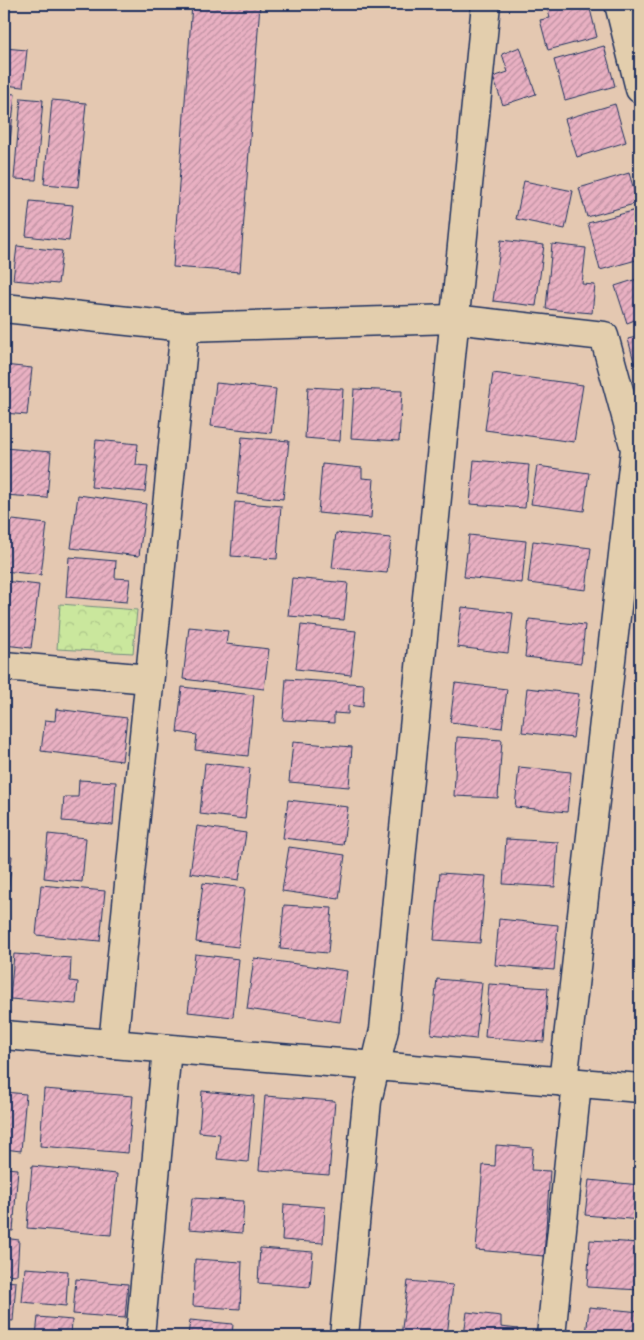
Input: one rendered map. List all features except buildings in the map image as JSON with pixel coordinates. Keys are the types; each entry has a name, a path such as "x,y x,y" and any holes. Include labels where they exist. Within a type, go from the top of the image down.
{"street":[{"path":"344,1336 367,1101 384,1030 486,4"},
{"path":"619,4 640,89"},
{"path":"4,308 185,327 454,319 604,336 635,449 570,1082 551,1336"},
{"path":"113,1044 185,327"},
{"path":"4,666 149,679"},
{"path":"4,1035 640,1088"},
{"path":"140,1336 167,1049"}],"green space":[{"path":"60,604 137,610 133,653 57,649"}]}
